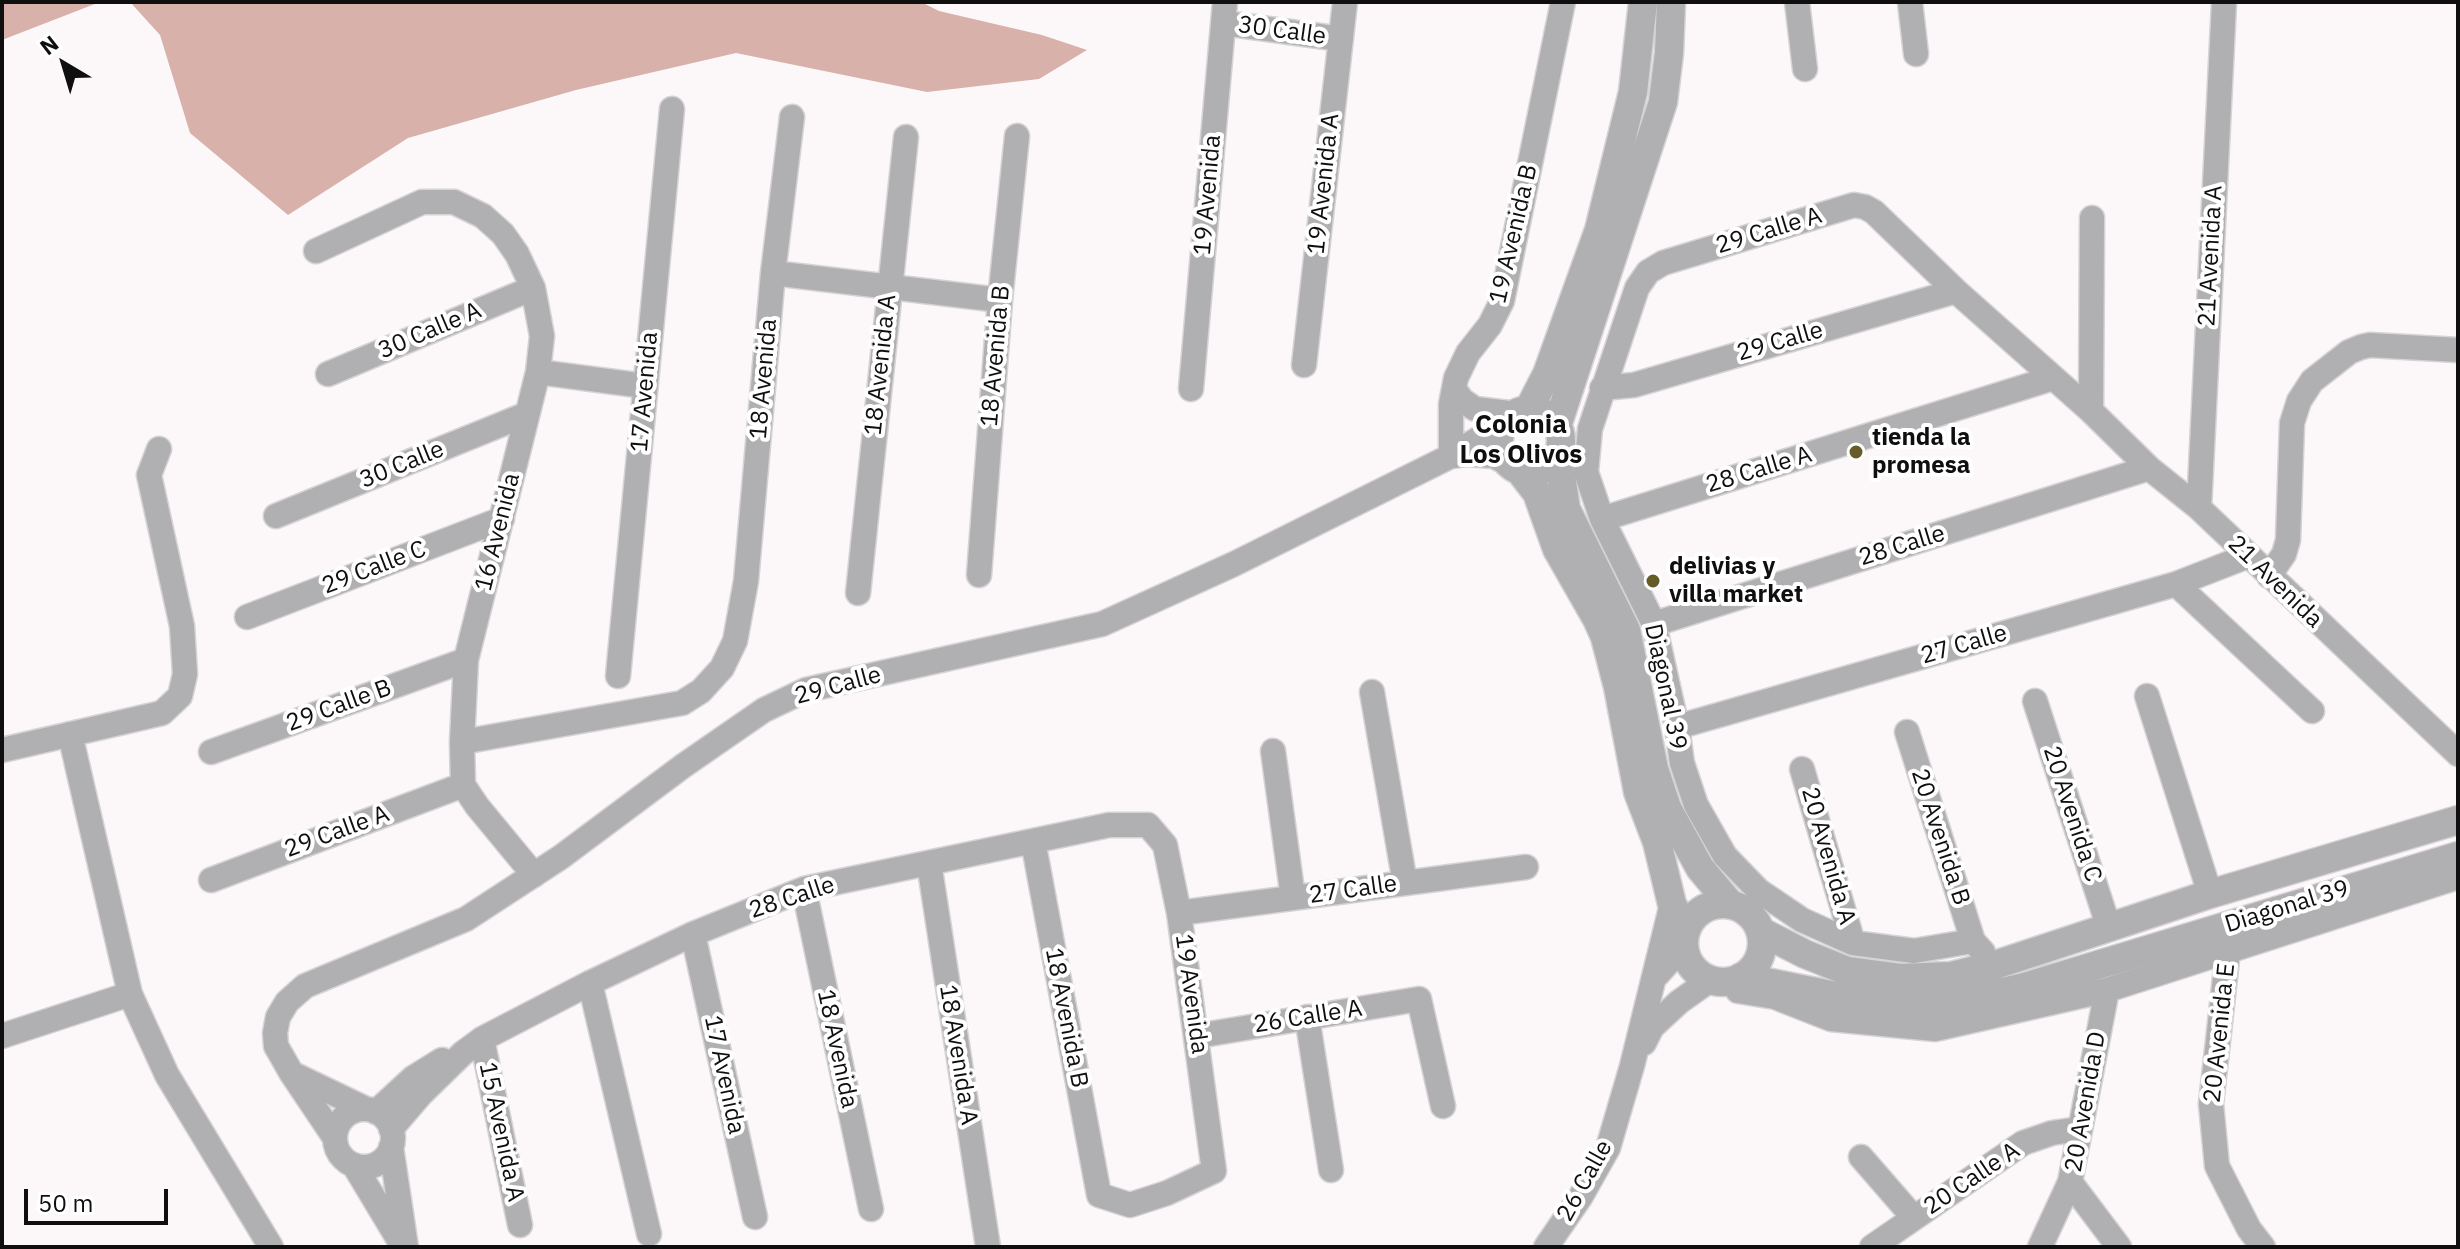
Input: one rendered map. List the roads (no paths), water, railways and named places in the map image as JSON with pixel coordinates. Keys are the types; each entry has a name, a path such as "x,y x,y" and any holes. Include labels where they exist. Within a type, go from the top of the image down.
{"street":[{"name":"19 Avenida A","path":"1304,365 1345,2"},
{"name":"19 Avenida B","path":"1451,456 1454,389 1460,366 1490,325 1502,301 1563,2"},
{"path":"1454,389 1462,400 1475,409 1517,415 1545,414 1558,440 1552,463 1543,470 1531,473 1514,467 1502,456 1499,438 1517,415 1547,374 1599,230 1633,92 1643,2"},
{"name":"Diagonal 39","path":"1671,2 1663,102 1558,440 1566,509 1626,630 1654,769 1667,808 1700,868 1730,904"},
{"path":"1797,2 1805,69"},
{"path":"1910,2 1916,54"},
{"name":"21 Avenida A","path":"2199,508 2224,3"},
{"name":"30 Calle","path":"1224,13 1341,39"},
{"name":"19 Avenida","path":"1191,389 1224,13"},
{"name":"17 Avenida","path":"618,676 672,109"},
{"name":"18 Avenida","path":"462,742 682,703 701,691 722,668 735,641 746,581 773,273 792,117"},
{"name":"18 Avenida B","path":"979,575 1000,300 1017,136"},
{"name":"18 Avenida A","path":"858,593 906,137"},
{"name":"16 Avenida","path":"316,251 422,202 454,202 483,216 503,234 517,254 533,288 542,336 538,372 466,660 463,785"},
{"name":"29 Calle A","path":"1663,263 1854,205 1874,212"},
{"name":"21 Avenida","path":"1874,212 2149,468 2199,508 2458,754"},
{"path":"2091,411 2092,218"},
{"name":"Diagonal 39","path":"1663,263 1648,272 1637,288 1590,429 1586,472 1602,519 1654,624 1682,763 1696,805 1725,856 1759,891 1802,920 1853,943 1914,951 1973,941"},
{"path":"773,273 1000,300"},
{"name":"30 Calle A","path":"328,374 533,288"},
{"name":"29 Calle","path":"1602,388 1634,385 1956,291"},
{"path":"2269,576 2284,554 2288,540 2292,423 2299,401 2312,381 2340,359 2370,345 2458,350"},
{"path":"538,372 645,386"},
{"name":"28 Calle A","path":"1602,519 2053,378"},
{"name":"30 Calle","path":"276,516 527,414"},
{"name":"29 Calle","path":"292,1074 276,1046 275,1033 278,1017 287,1002 305,986 466,919 534,875 752,718 806,690 1102,624 1234,564 1451,456 1517,415"},
{"path":"2,750 162,713 180,696 185,674 182,626 149,475 159,449"},
{"name":"29 Calle","path":"1451,456 1493,456 1514,467"},
{"name":"Diagonal 39","path":"1514,467 1537,493 1557,549 1605,637 1638,792 1657,842 1672,904 1685,938"},
{"name":"28 Calle","path":"1654,624 2149,468"},
{"name":"29 Calle C","path":"247,617 502,519"},
{"name":"27 Calle","path":"1677,727 2176,584 2248,556"},
{"path":"2176,584 2312,711"},
{"name":"29 Calle B","path":"211,752 466,660"},
{"path":"1372,692 1405,883"},
{"path":"2147,696 2210,894"},
{"name":"20 Avenida C","path":"2035,701 2109,928"},
{"name":"20 Avenida B","path":"1907,732 1973,941"},
{"path":"70,734 130,994 167,1075 271,1247"},
{"path":"1273,751 1293,898"},
{"name":"20 Avenida A","path":"1802,769 1853,943"},
{"path":"463,785 534,875"},
{"name":"29 Calle A","path":"211,880 463,785"},
{"name":"Diagonal 39","path":"1760,931 1847,971 1900,978 1951,976 1995,965 2210,894 2458,820"},
{"name":"28 Calle","path":"381,1124 421,1094 473,1046 590,983 693,934 804,889 1109,825 1148,825"},
{"name":"19 Avenida","path":"1148,825 1165,845 1179,913 1214,1171"},
{"name":"18 Avenida B","path":"1033,841 1099,1195 1130,1205 1167,1193 1214,1171"},
{"name":"Diagonal 39","path":"1728,979 1851,999 1954,1003 2025,987 2458,856"},
{"name":"18 Avenida A","path":"929,863 988,1247"},
{"name":"27 Calle","path":"1179,913 1526,867"},
{"path":"1728,979 1738,991 1775,997 1831,1019 1935,1029 2107,990 2458,877"},
{"name":"18 Avenida","path":"804,889 871,1209"},
{"name":"26 Calle","path":"1546,1247 1581,1196 1608,1148 1632,1066 1672,904"},
{"path":"1730,904 1743,909 1760,931 1762,944 1752,969 1728,979 1700,974 1692,966 1685,938 1692,919 1703,909 1730,904"},
{"name":"17 Avenida","path":"693,934 755,1217"},
{"name":"26 Calle","path":"1654,978 1685,938"},
{"path":"1973,941 1995,965"},
{"name":"20 Avenida E","path":"2228,950 2211,1104 2217,1166 2249,1229 2263,1247"},
{"name":"26 Calle","path":"1632,1066 1652,1027 1679,1002 1728,979"},
{"path":"590,983 649,1234"},
{"name":"20 Avenida D","path":"2107,990 2070,1182 2119,1247"},
{"path":"2,1036 130,994"},
{"name":"26 Calle A","path":"1197,1036 1419,999 1443,1106"},
{"path":"1307,1017 1331,1170"},
{"name":"15 Avenida A","path":"473,1046 520,1225"},
{"path":"292,1074 381,1124 405,1247"},
{"path":"292,1074 335,1138 340,1155 354,1165 405,1247"},
{"path":"335,1138 338,1126 354,1111 381,1124"},
{"path":"354,1165 365,1167 386,1157 381,1124"},
{"name":"20 Calle A","path":"1872,1247 2023,1143 2052,1133 2079,1129"},
{"path":"1861,1157 1914,1218"},
{"path":"2040,1247 2070,1182"}],"place":[{"name":"tienda la promesa","path":"1856,452"},
{"name":"delivias y villa market","path":"1653,581"}],"district":[{"name":"Colonia Los Olivos","path":"1521,440"}]}
